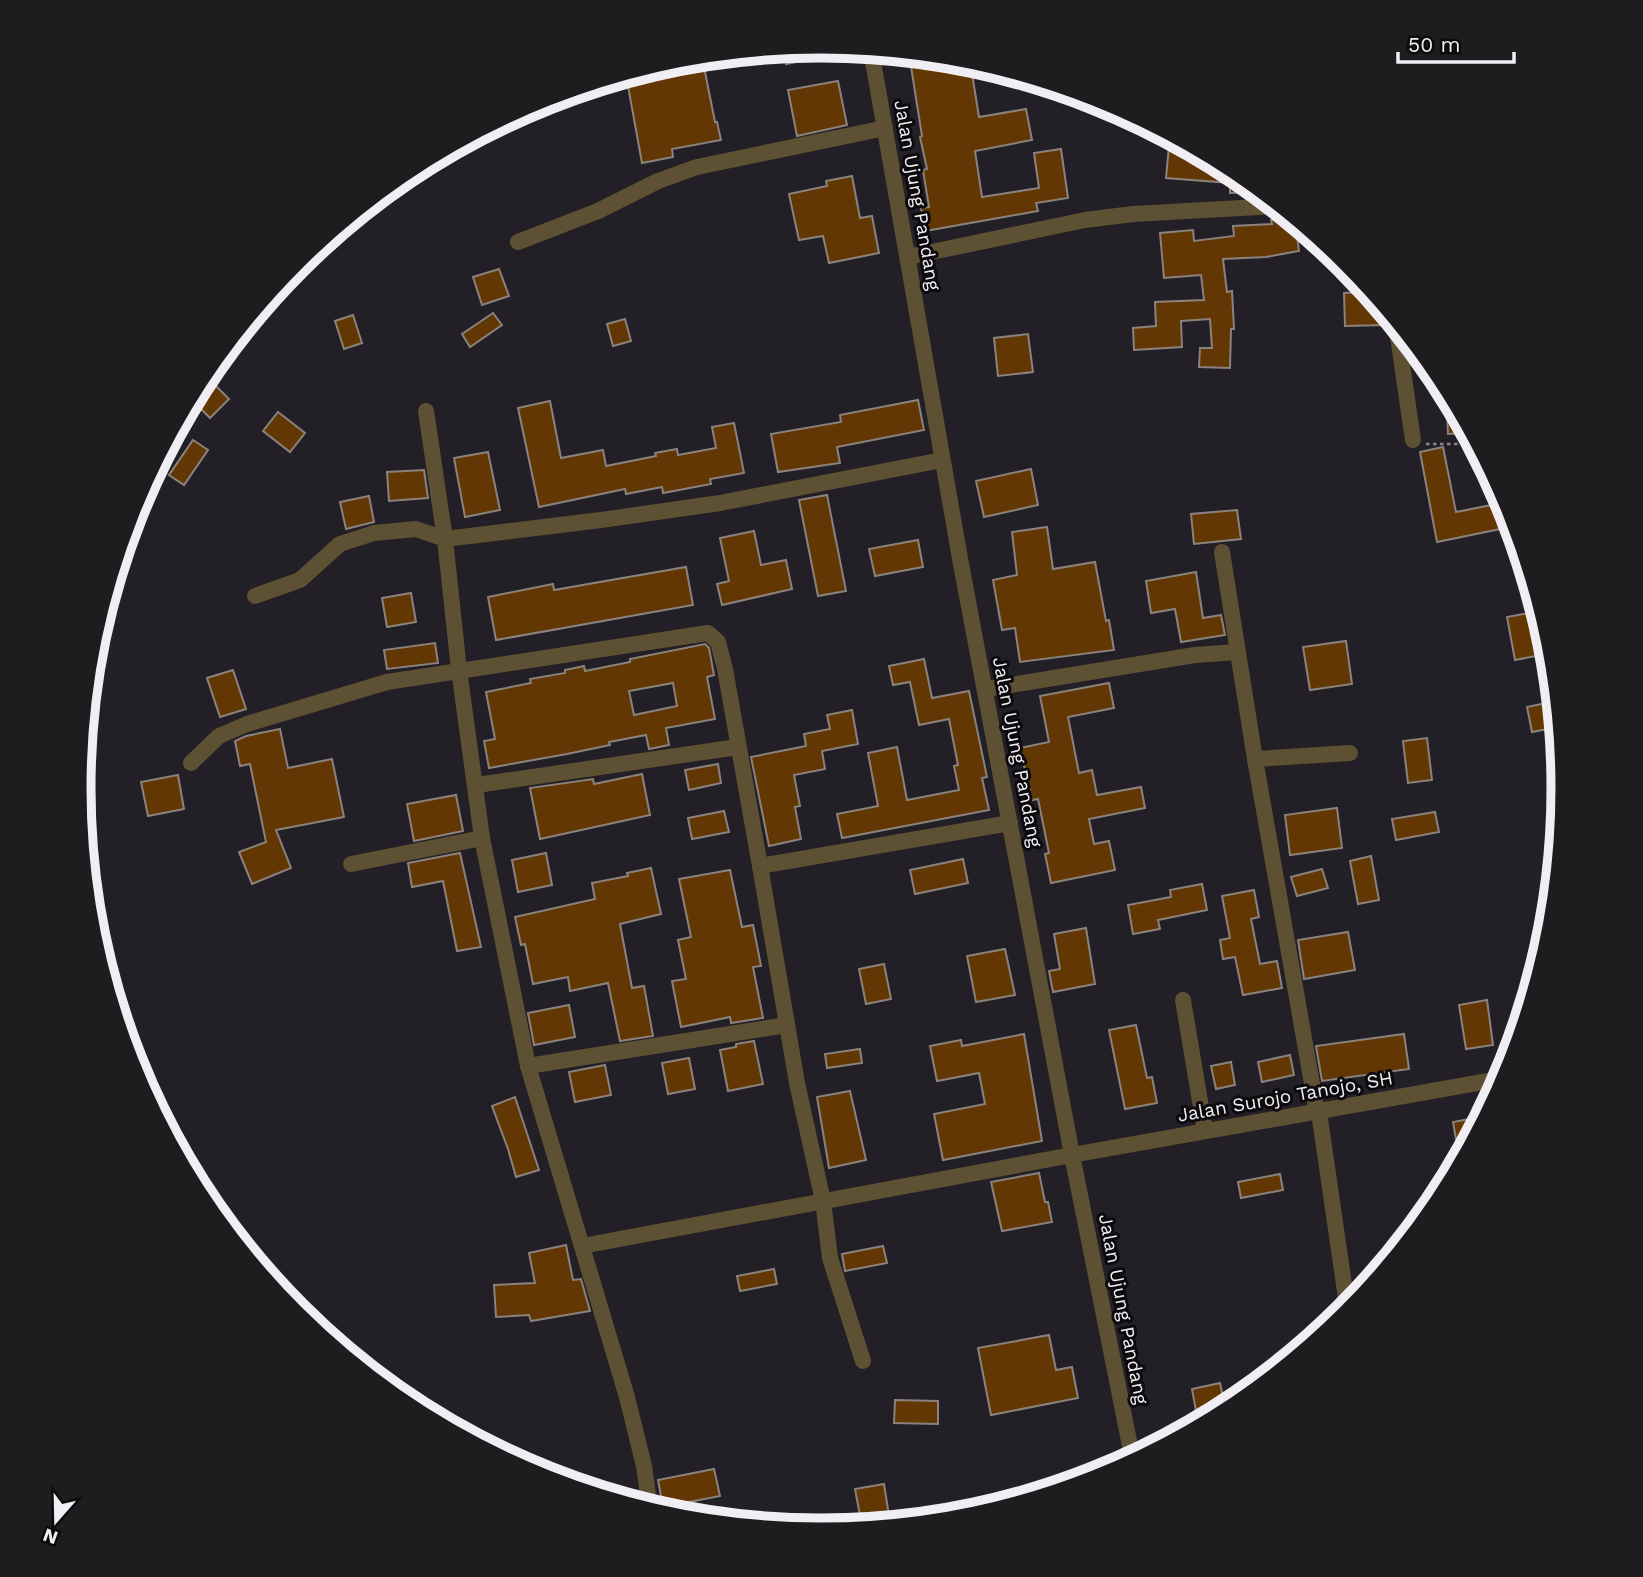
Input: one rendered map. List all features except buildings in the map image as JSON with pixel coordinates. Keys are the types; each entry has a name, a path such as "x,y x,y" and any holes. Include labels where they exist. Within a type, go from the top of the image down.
{"street":[{"name":"Jalan Ujung Pandang","path":"873,59 942,460 1072,1155 1131,1450"},
{"path":"519,242 598,211 658,181 697,167 885,128"},
{"path":"908,257 1085,220 1133,214 1263,207"},
{"path":"1399,341 1413,440"},
{"path":"426,411 445,539 459,670 477,785 482,838 528,1066 627,1397 644,1466 648,1498"},
{"path":"255,596 307,576 340,544 374,533 416,529 445,539 720,503 942,460"},
{"path":"1222,552 1255,759 1318,1112 1346,1297"},
{"path":"191,763 219,736 247,724 387,682 708,633 718,642 787,1025 823,1201 830,1258 863,1361"},
{"path":"986,689 1195,655 1237,652"},
{"path":"477,785 738,747"},
{"path":"1255,759 1350,753"},
{"path":"760,866 1010,824"},
{"path":"351,864 482,838"},
{"path":"1183,1000 1205,1131"},
{"path":"528,1066 787,1025"},
{"name":"Jalan Surojo Tanojo, SH","path":"582,1245 1491,1080"}],"path":[{"path":"1413,440 1420,444 1466,444"}]}
